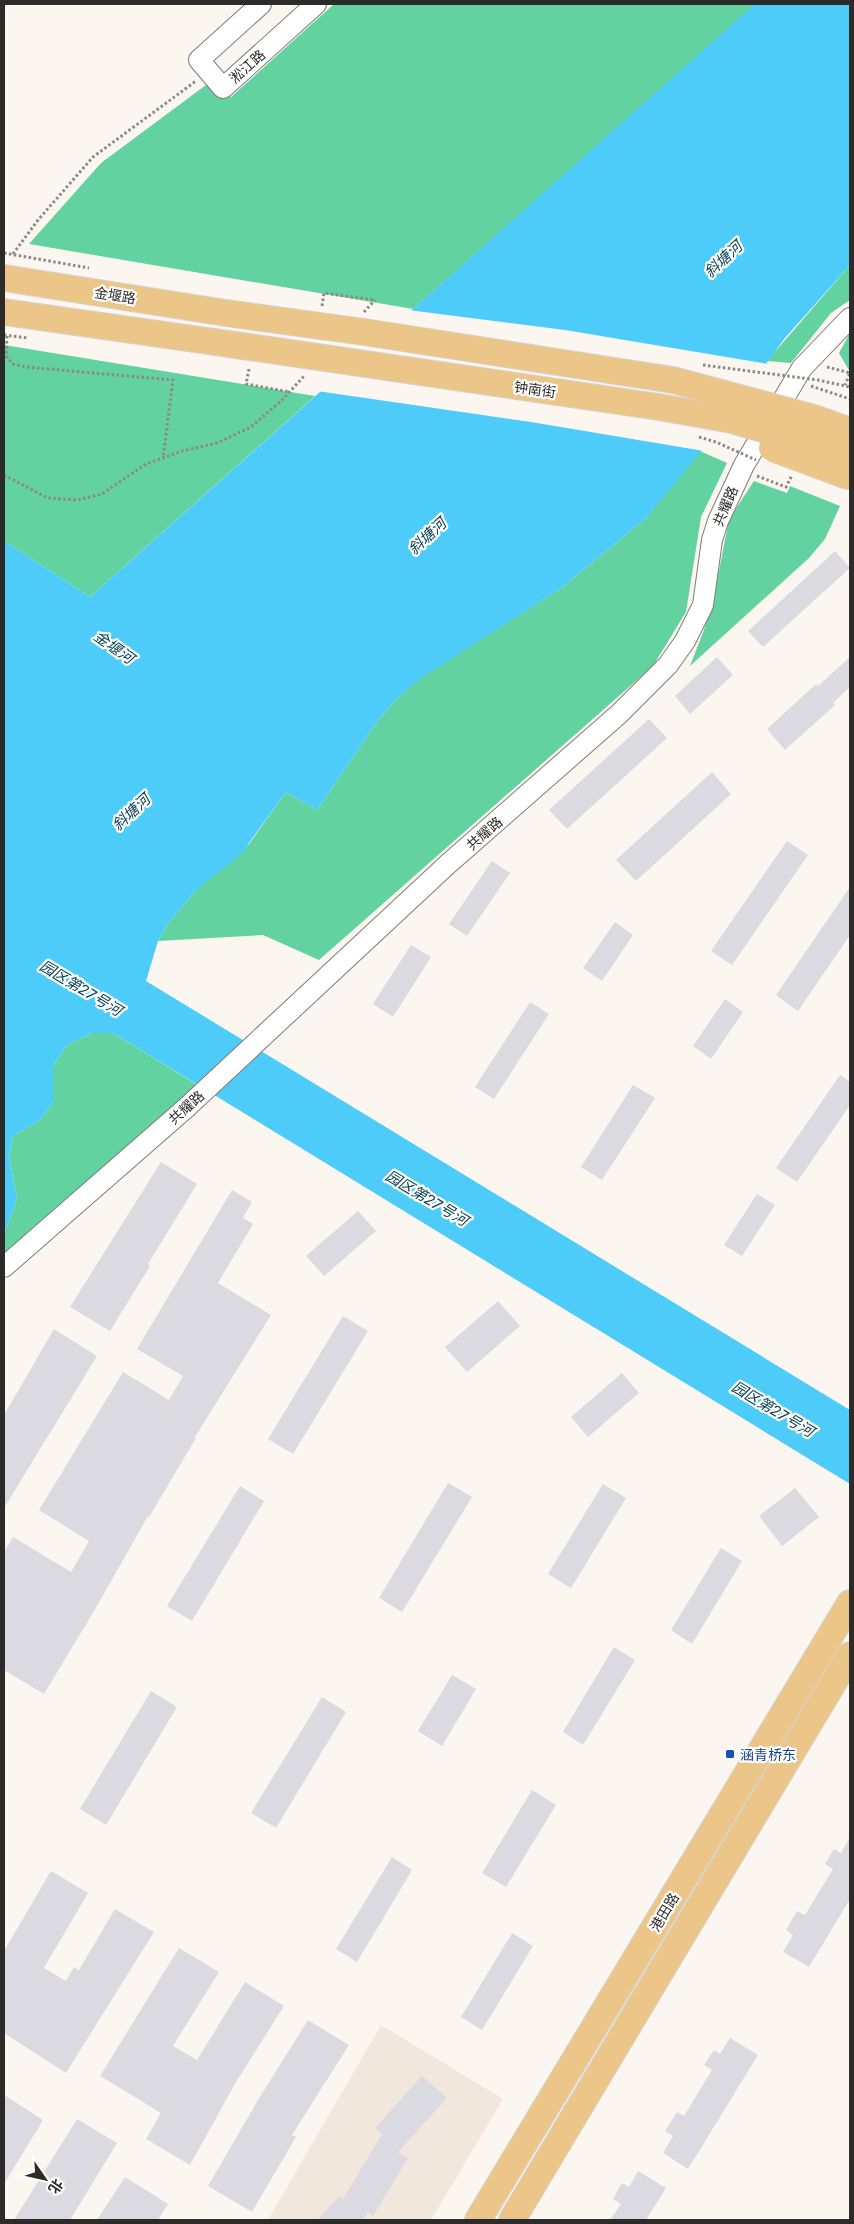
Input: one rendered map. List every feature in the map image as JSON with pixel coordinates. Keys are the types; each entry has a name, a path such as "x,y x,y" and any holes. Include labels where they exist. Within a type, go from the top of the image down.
{"main road":[{"name":"金堰路","path":"8,266 226,313 364,332 672,380"},
{"name":"钟南街","path":"6,324 216,342 659,407 732,420 850,455"},
{"path":"672,380 809,399 850,412"},
{"path":"672,380 814,418 850,431"},
{"path":"659,407 850,477"},
{"name":"港田路","path":"478,2220 850,1603"},
{"name":"港田路","path":"512,2220 850,1655"}],"street":[{"name":"淞江路","path":"261,4 199,60 223,88 316,4"},
{"name":"共耀路","path":"4,1267 186,1108 448,864 619,714 668,665 685,641 703,605 715,530 742,470 808,362 850,318"}],"path":[{"path":"8,266 38,220 93,157 209,72"},
{"path":"321,309 324,293 375,300 362,314"},
{"path":"6,324 6,356 13,364 26,367 173,380 163,458"},
{"path":"808,362 850,373 845,386"},
{"path":"240,368 258,370"},
{"path":"248,369 246,384 290,392"},
{"path":"4,475 48,498 77,500 102,494 146,464 182,451 217,443 251,427 290,392 309,370"},
{"path":"295,375 313,378"},
{"path":"796,380 850,399"},
{"path":"690,434 716,442 765,463"},
{"path":"742,470 786,487 790,474 800,478"}],"shaded area":[{"path":"381,2025 503,2099 431,2220 268,2220"}],"green space":[{"path":"334,4 757,4 413,309 29,244 101,163 206,85 231,97"},
{"path":"850,265 850,300 831,313 791,363 767,361"},
{"path":"850,333 850,372 839,353"},
{"path":"4,345 315,396 90,597 4,541"},
{"path":"700,451 727,463 701,517 686,612 653,666 319,960 263,935 158,941 167,925 195,891 249,844 286,792 317,810 377,722 396,699 423,676 560,589 646,518"},
{"path":"754,481 787,493 790,486 840,506 825,539 809,558 690,666 704,630 719,571 729,519"},
{"path":"92,1033 113,1033 199,1086 4,1266 4,1235 17,1199 9,1156 13,1136 40,1120 53,1103 53,1066 67,1045"}],"water":[{"path":"755,4 850,4 850,265 785,338 703,449 646,518 560,589 424,676 396,699 377,722 317,810 286,792 241,854 195,891 167,925 158,941 146,981 850,1410 850,1484 113,1033 92,1033 67,1045 53,1066 53,1103 40,1120 13,1136 9,1156 17,1199 4,1235 4,541 90,597"}],"pier":[{"path":"408,310 565,330 768,364 704,451 531,422 317,391"}],"building":[{"path":"835,551 850,568 763,647 748,631"},
{"path":"717,657 733,675 690,714 675,696"},
{"path":"850,657 850,687 833,703 835,705 785,750 767,729 816,684 818,686"},
{"path":"649,719 667,738 567,829 549,810"},
{"path":"712,772 731,794 636,881 616,860"},
{"path":"787,841 808,855 732,965 711,951"},
{"path":"492,861 510,873 467,936 449,924"},
{"path":"850,887 850,935 798,1011 776,995"},
{"path":"615,922 633,935 602,981 583,968"},
{"path":"411,945 431,957 393,1017 373,1004"},
{"path":"725,999 743,1012 711,1059 693,1046"},
{"path":"530,1002 549,1014 494,1099 475,1087"},
{"path":"840,1075 850,1082 850,1105 797,1182 776,1168"},
{"path":"633,1085 655,1098 602,1180 581,1167"},
{"path":"161,1162 197,1184 110,1331 70,1307"},
{"path":"232,1190 252,1202 243,1218 253,1224 218,1283 271,1315 195,1437 44,1694 4,1670 4,1552 13,1537 71,1572 89,1541 39,1510 123,1372 169,1400 183,1376 137,1349"},
{"path":"757,1194 775,1205 742,1256 724,1245"},
{"path":"358,1211 376,1231 324,1276 306,1256"},
{"path":"498,1301 520,1326 467,1372 445,1347"},
{"path":"343,1316 368,1331 293,1454 268,1439"},
{"path":"54,1329 97,1356 4,1508 4,1415"},
{"path":"622,1373 639,1393 588,1437 571,1417"},
{"path":"448,1483 472,1497 402,1612 379,1598"},
{"path":"603,1484 626,1498 571,1588 548,1574"},
{"path":"240,1486 264,1501 192,1621 167,1606"},
{"path":"795,1488 819,1517 782,1546 759,1516"},
{"path":"721,1548 742,1561 692,1644 671,1630"},
{"path":"614,1647 635,1660 583,1745 563,1732"},
{"path":"452,1675 476,1689 442,1746 418,1731"},
{"path":"151,1691 177,1707 106,1825 80,1809"},
{"path":"322,1697 346,1712 276,1828 251,1813"},
{"path":"532,1790 556,1805 506,1887 482,1873"},
{"path":"850,1837 850,1899 809,1967 783,1952 793,1935 786,1930 797,1911 805,1915 833,1869 825,1864 834,1849 841,1853"},
{"path":"392,1857 412,1870 357,1962 336,1949"},
{"path":"51,1871 88,1893 44,1968 66,1981 74,1967 79,1970 115,1909 154,1932 66,2073 4,2033 4,1951"},
{"path":"512,1933 533,1946 482,2030 461,2017"},
{"path":"179,1948 219,1972 173,2046 197,2060 245,1982 284,2006 236,2082 190,2165 146,2139 161,2113 100,2076"},
{"path":"308,2020 349,2045 292,2135 296,2137 252,2212 208,2186 258,2100"},
{"path":"730,2038 758,2055 688,2169 663,2153 673,2136 665,2131 677,2112 684,2116 712,2070 704,2065 714,2050 720,2054"},
{"path":"422,2076 447,2098 398,2152 408,2158 373,2216 368,2213 362,2220 317,2220 340,2196 343,2199 382,2134 375,2128"},
{"path":"4,2095 43,2120 4,2184"},
{"path":"77,2119 117,2143 70,2220 14,2220"},
{"path":"638,2171 666,2188 646,2220 610,2220 621,2204 613,2199 622,2183 629,2187"},
{"path":"125,2177 168,2204 158,2220 97,2220"}],"place":[{"name":"涵青桥东","path":"730,1754"}],"water label":[{"name":"斜塘河","path":"723,259"},
{"name":"斜塘河","path":"427,536"},
{"name":"金堰河","path":"114,647"},
{"name":"斜塘河","path":"131,812"},
{"name":"园区第27号河","path":"81,988"},
{"name":"园区第27号河","path":"427,1198"},
{"name":"园区第27号河","path":"773,1409"}]}
